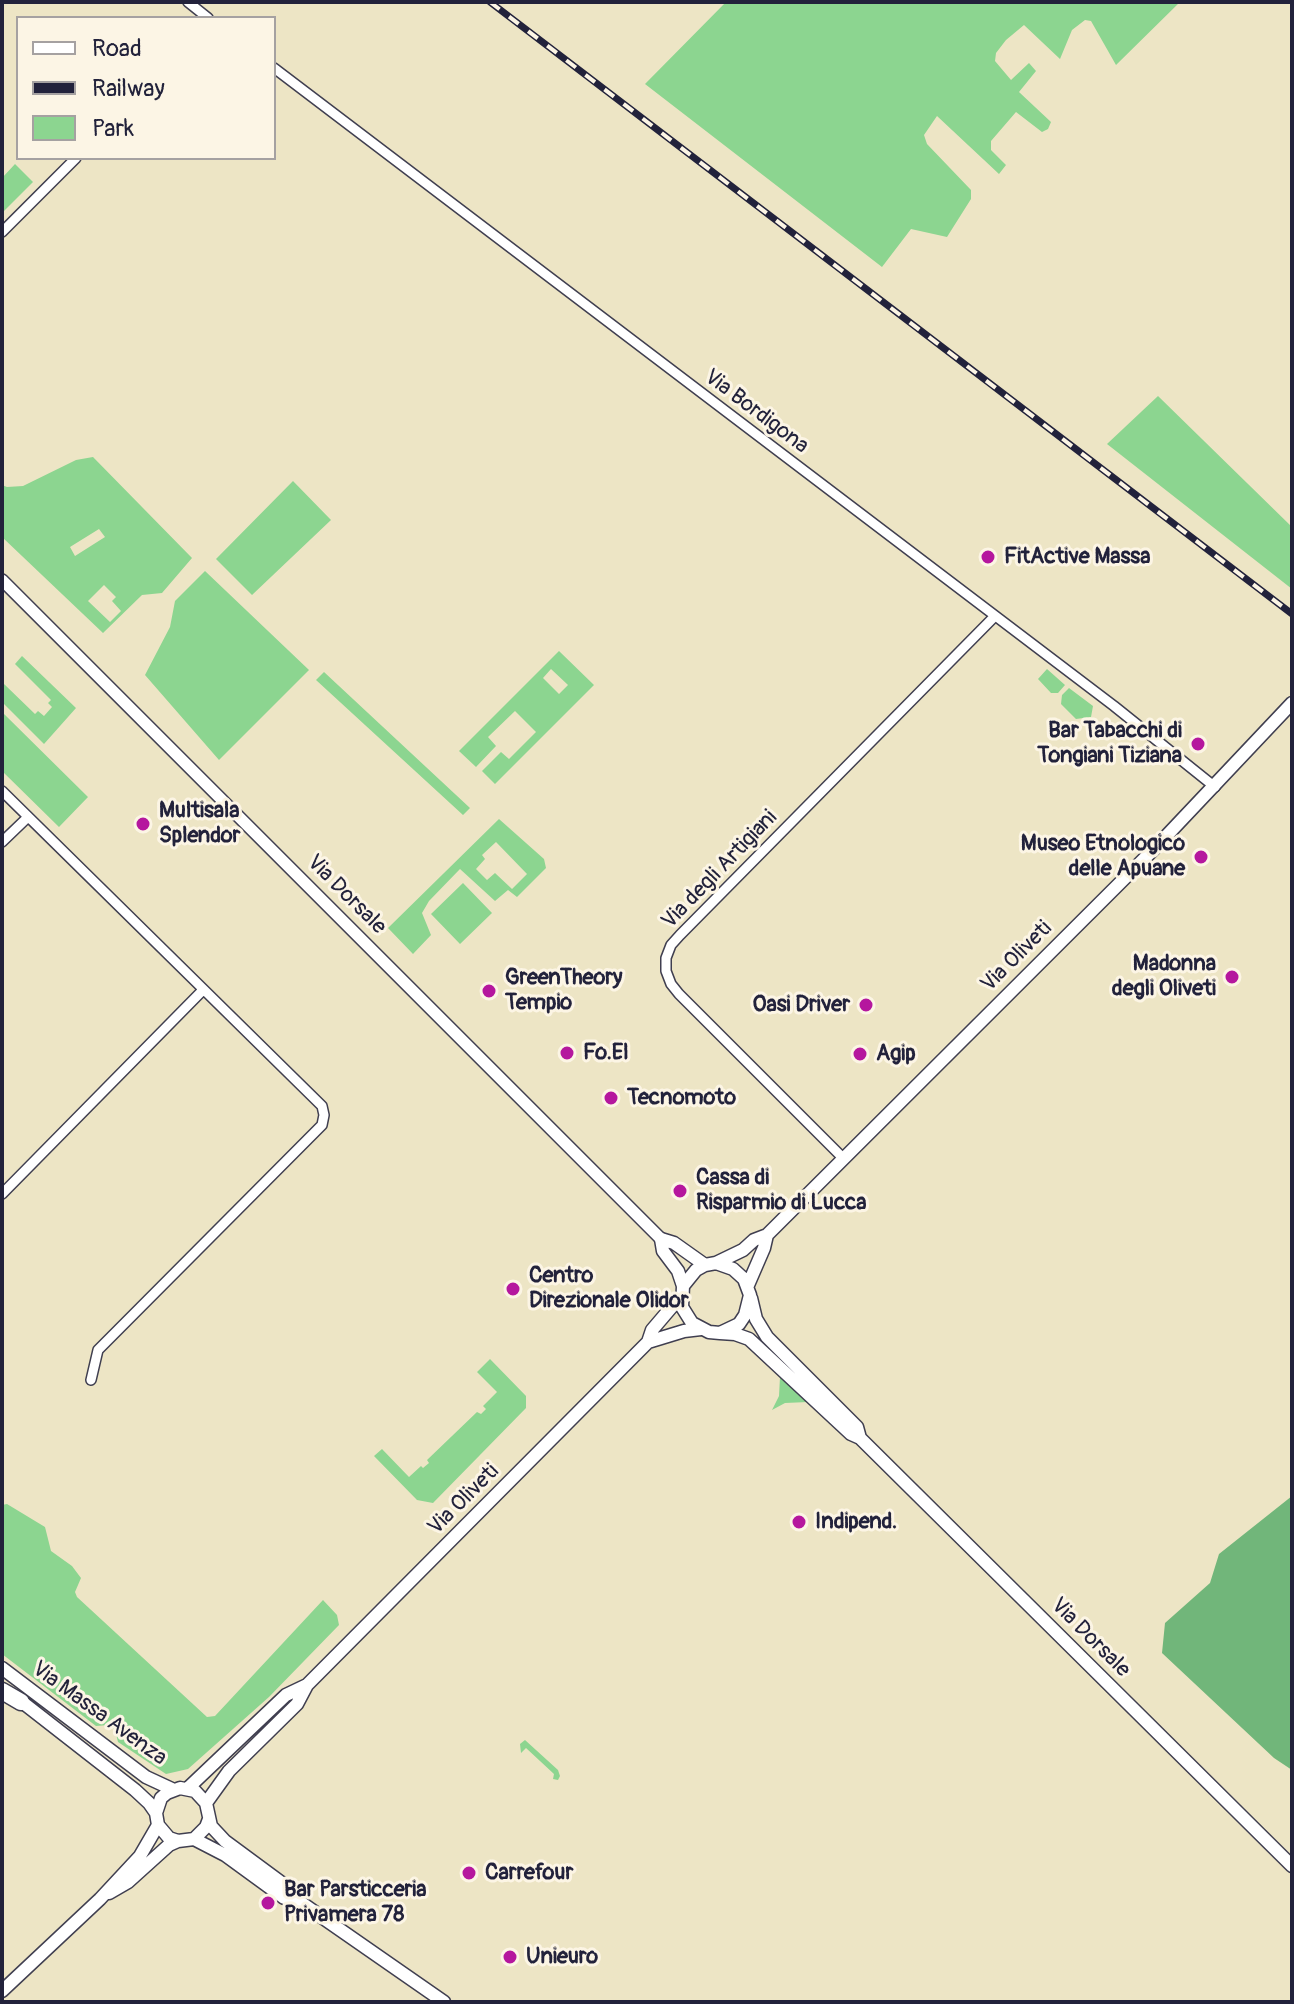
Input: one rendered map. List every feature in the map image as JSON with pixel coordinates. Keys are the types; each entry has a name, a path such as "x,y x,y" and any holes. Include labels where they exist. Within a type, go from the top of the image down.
{"highway":[{"path":"2,1688 21,1702"}],"main road":[{"name":"Via Oliveti","path":"711,1264 767,1235 1215,787 1292,703"},
{"name":"Via Oliveti","path":"749,1290 767,1235"},
{"name":"Via Dorsale","path":"682,1291 678,1271 663,1251 661,1239 711,1264"},
{"path":"711,1264 733,1269 749,1290 749,1306 739,1324 720,1333 701,1329 686,1316 682,1291 696,1270 711,1264"},
{"name":"Via Dorsale","path":"749,1290 756,1319 767,1337 857,1427 860,1438"},
{"name":"Via Oliveti","path":"206,1803 229,1771 297,1704 307,1685 648,1342 652,1330 682,1291"},
{"name":"Via Oliveti","path":"648,1342 701,1329"},
{"name":"Via Dorsale","path":"720,1333 749,1339 851,1434 860,1438 1292,1866"},
{"name":"Via Massa Avenza","path":"2,1668 146,1777 202,1796 206,1803"},
{"name":"Via Oliveti","path":"180,1789 286,1695 307,1685"},
{"name":"Via Massa Avenza","path":"21,1702 135,1790 169,1838 178,1841"},
{"name":"Via Massa Avenza","path":"157,1819 161,1798 180,1789"},
{"path":"206,1803 211,1826 225,1841 290,1889 293,1897 439,2001"},
{"path":"2,1991 100,1899 140,1856 157,1819"},
{"path":"194,1839 209,1819"},
{"path":"100,1899 128,1882 169,1845 194,1839 225,1855 284,1898 293,1897"}],"street":[{"path":"188,2 206,16"},
{"name":"Via Bordigona","path":"276,70 1114,706 1215,787"},
{"path":"2,232 74,160"},
{"name":"Via Dorsale","path":"2,580 661,1239"},
{"name":"Via degli Artigiani","path":"843,1158 679,994 666,971 666,958 671,945 680,935 994,617"},
{"path":"2,791 322,1106 324,1115 322,1125 98,1350 91,1380"},
{"path":"2,842 28,817"},
{"path":"2,1194 203,990"}],"green space":[{"path":"726,2 1180,2 1116,65 1091,21 1085,20 1072,30 1060,59 1024,25 1006,40 996,53 995,61 1011,80 1029,63 1036,71 1019,92 1051,122 1048,129 1042,132 1016,112 991,141 991,150 1006,165 999,174 937,116 924,135 927,144 971,190 971,199 947,237 911,229 882,267 645,84"},
{"path":"15,164 33,182 2,213 2,178"},
{"path":"1158,396 1292,527 1292,589 1107,444"},
{"path":"93,457 192,558 162,593 142,595 103,633 2,537 2,485 23,486 76,460","holes":["99,529 105,537 75,556 70,547","104,585 116,597 112,601 121,611 110,622 88,601"]},
{"path":"293,481 331,520 252,595 216,559"},
{"path":"205,571 309,670 219,760 145,675 170,627 175,601"},
{"path":"559,651 594,685 495,784 482,771 501,752 509,759 536,732 515,711 488,737 496,746 476,767 459,751","holes":["551,669 568,685 559,694 543,678"]},
{"path":"22,656 76,708 44,744 2,702 4,684 35,714 38,711 44,716 52,707 48,703 51,700 15,664"},
{"path":"1047,669 1065,685 1058,693 1051,693 1038,679"},
{"path":"324,672 470,808 463,815 316,680"},
{"path":"1069,688 1093,706 1091,717 1076,719 1061,704 1062,695"},
{"path":"2,712 88,797 59,827 2,771"},
{"path":"499,819 544,859 546,868 517,897 508,890 495,901 460,869 429,901 422,913 431,935 413,954 388,928","holes":["496,842 527,874 512,889 495,873 487,880 476,869 485,859 482,855"]},
{"path":"463,883 492,913 460,944 431,914"},
{"path":"490,1359 526,1396 526,1408 433,1503 417,1500 374,1456 382,1449 409,1477 429,1463 427,1460 477,1412 481,1414 486,1409 483,1406 497,1392 477,1372"},
{"path":"780,1377 808,1402 785,1403 772,1410 779,1396"},
{"path":"1292,1496 1292,1770 1274,1758 1162,1653 1165,1623 1210,1583 1219,1554"},
{"path":"7,1504 45,1527 51,1551 72,1566 81,1578 75,1592 77,1597 207,1717 215,1716 323,1600 337,1615 339,1625 269,1697 188,1769 166,1774 118,1742 115,1730 109,1725 96,1726 2,1654 2,1505"},
{"path":"525,1740 558,1770 558,1780 553,1779 554,1774 526,1748 521,1753 520,1744"}],"railway":[{"path":"490,2 1292,614"}],"place":[{"name":"FitActive Massa","path":"988,557"},
{"name":"Bar Tabacchi di Tongiani Tiziana","path":"1198,744"},
{"name":"Multisala Splendor","path":"143,824"},
{"name":"Museo Etnologico delle Apuane","path":"1201,857"},
{"name":"Madonna degli Oliveti","path":"1232,977"},
{"name":"GreenTheory Tempio","path":"489,991"},
{"name":"Oasi Driver","path":"866,1005"},
{"name":"Fo.El","path":"567,1053"},
{"name":"Agip","path":"860,1054"},
{"name":"Tecnomoto","path":"611,1098"},
{"name":"Cassa di Risparmio di Lucca","path":"680,1191"},
{"name":"Centro Direzionale Olidor","path":"513,1289"},
{"name":"Indipend.","path":"799,1522"},
{"name":"Carrefour","path":"469,1873"},
{"name":"Bar Parsticceria Privamera 78","path":"268,1903"},
{"name":"Unieuro","path":"510,1957"}]}
